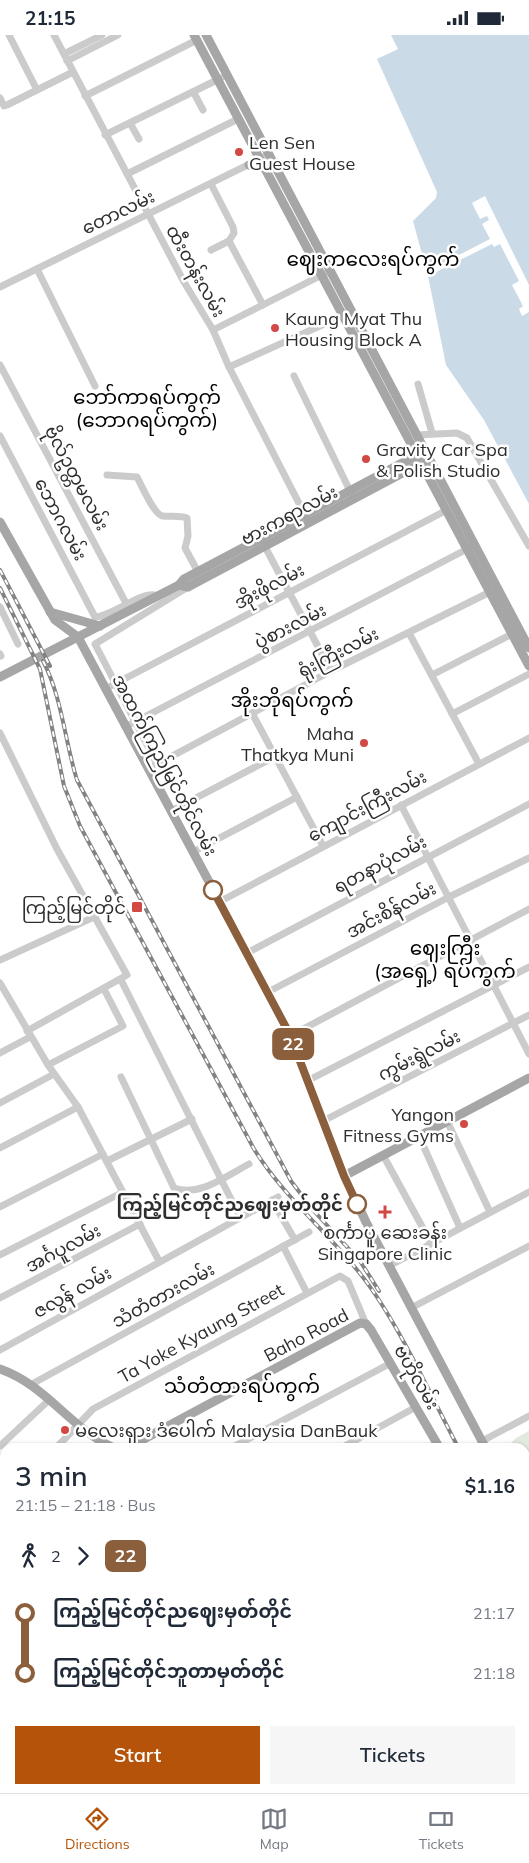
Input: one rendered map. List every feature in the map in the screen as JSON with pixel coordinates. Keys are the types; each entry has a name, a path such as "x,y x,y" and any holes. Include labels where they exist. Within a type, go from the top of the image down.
{"main road":[{"path":"206,35 329,271 342,316 365,349 410,444 411,454 420,461 529,648"},
{"path":"195,38 320,276 340,304 417,435 420,461 447,510 471,547 490,591 529,666"},
{"path":"249,165 260,160"},
{"path":"249,165 260,160"},
{"path":"280,198 289,193"},
{"name":"ဗားကရာလမ်း","path":"307,520 350,491 420,461"},
{"name":"ဗားကရာလမ်း","path":"0,677 157,596 183,586 307,520 354,500 420,461"},
{"path":"0,522 50,612 59,625 78,637"},
{"name":"ဗားကရာလမ်း","path":"183,586 184,579 262,543"},
{"path":"50,612 100,626"},
{"name":"အထက်ကြည်မြင်တိုင်လမ်း","path":"78,637 125,727 153,766 171,811 290,1035 344,1176 482,1443"},
{"path":"344,1176 529,1078"},
{"name":"Baho Road","path":"136,1443 360,1323 366,1324"},
{"name":"ဗဟိုလမ်း","path":"366,1324 391,1363 437,1443"},
{"path":"0,1369 19,1376 32,1384 79,1426 106,1443"}],"street":[{"path":"9,35 37,90"},
{"name":"ထီးတန်းလမ်း","path":"54,35 201,314 213,330 229,367 307,520"},
{"path":"64,54 102,35"},
{"path":"67,61 118,35"},
{"path":"85,96 195,38"},
{"path":"0,98 4,106 73,72"},
{"path":"105,135 227,76"},
{"path":"194,93 203,109"},
{"path":"127,174 238,119"},
{"path":"130,123 139,139"},
{"path":"260,160 268,155"},
{"name":"တောလမ်း","path":"0,287 249,165"},
{"path":"211,184 233,227 234,233 229,241 211,250"},
{"path":"229,241 263,305"},
{"path":"37,269 95,386"},
{"path":"213,330 329,271"},
{"path":"229,367 342,316"},
{"name":"ဗိုလ်ဥတ္တမလမ်း","path":"0,365 127,605"},
{"path":"294,376 354,500"},
{"path":"418,384 432,433"},
{"path":"417,435 457,433 467,438 529,546"},
{"name":"ဘောဂလမ်း","path":"0,436 95,617 108,615 127,605"},
{"path":"107,475 137,477 157,513 164,516 178,515 187,518 188,536 186,549 198,572"},
{"name":"အိုးဖိုလမ်း","path":"105,689 289,591 447,510"},
{"path":"262,543 331,671"},
{"name":"ပွဲစားလမ်း","path":"125,727 310,633 471,547"},
{"path":"153,766 134,723 96,649 96,642 183,586"},
{"name":"ရုံးကြီးလမ်း","path":"153,766 331,671 490,591"},
{"path":"127,605 151,593 157,596"},
{"path":"0,607 18,644"},
{"path":"409,633 479,764"},
{"path":"432,675 512,634"},
{"path":"452,714 529,674"},
{"path":"252,713 323,846"},
{"path":"0,733 57,849 96,916 220,1179 240,1217"},
{"name":"ကျောင်းကြီးလမ်း","path":"220,901 529,738"},
{"path":"171,811 276,756"},
{"path":"193,852 297,797"},
{"name":"ရတနာပုံလမ်း","path":"247,953 427,855 529,804"},
{"path":"401,805 529,1053"},
{"name":"အင်းစိန်လမ်း","path":"268,992 449,897 529,858"},
{"path":"290,1035 529,909"},
{"path":"0,960 96,916"},
{"path":"307,1081 529,967"},
{"path":"0,1053 124,977"},
{"path":"0,983 48,1065 78,1107 159,1261"},
{"path":"48,1065 123,1026 104,989"},
{"path":"0,1003 8,999"},
{"name":"ကွမ်းရွဲလမ်း","path":"323,1121 529,1015"},
{"path":"0,1103 54,1074"},
{"path":"121,1077 174,1188 184,1191 196,1191 249,1164"},
{"path":"0,1148 78,1107"},
{"path":"106,1161 192,1119"},
{"path":"447,1121 490,1212"},
{"path":"419,1136 460,1228"},
{"path":"0,1207 102,1154"},
{"path":"383,1155 431,1243"},
{"path":"0,1255 123,1192"},
{"path":"389,1266 529,1192"},
{"name":"ဇလွန် လမ်း","path":"0,1350 275,1198 295,1240"},
{"name":"အင်္ဂပူလမ်း","path":"0,1299 140,1224"},
{"name":"သံတံတားလမ်း","path":"32,1384 309,1233"},
{"path":"283,1246 307,1293"},
{"path":"411,1308 529,1246"},
{"name":"Ta Yoke Kyaung Street","path":"61,1443 93,1409 340,1276 344,1277 366,1324"},
{"path":"241,1443 391,1363"},
{"path":"3,1443 48,1400"},
{"path":"350,1443 416,1407"},
{"path":"485,1443 529,1415"}],"shaded area":[{"path":"529,1431 529,1443 511,1443"}],"water":[{"path":"391,35 529,35 529,504 484,420 446,365 428,276 413,221 436,198 437,192 377,59 398,49"}],"pier":[{"path":"485,196 529,285 529,312 522,316 519,309 523,306 512,285 519,281 500,244 494,247 492,244 428,276 426,272 490,239 482,224 489,220 487,216 480,219 472,203"}],"railway":[{"path":"0,570 50,666"},
{"path":"0,588 40,669 64,786 80,826 254,1149 283,1188 348,1259 377,1297 409,1352 456,1443"},
{"path":"43,661 55,689 77,780 291,1181 313,1210 360,1261 379,1291"}],"bus line":[{"name":"22","path":"213,890 290,1035 344,1176 357,1204"}],"place":[{"name":"Len Sen Guest House","path":"239,152"},
{"name":"Kaung Myat Thu Housing Block A","path":"275,328"},
{"name":"Gravity Car Spa & Polish Studio","path":"366,459"},
{"name":"Maha Thatkya Muni","path":"364,743"},
{"name":"ကြည့်မြင်တိုင်","path":"137,907"},
{"name":"Yangon Fitness Gyms","path":"464,1124"},
{"name":"ကြည့်မြင်တိုင်ညဈေးမှတ်တိုင်","path":"357,1204"},
{"name":"စင်္ကာပူ ဆေးခန်း Singapore Clinic","path":"385,1212"},
{"name":"မလေးရှား ဒံပေါက် Malaysia DanBauk","path":"65,1430"}],"district":[{"name":"ဈေးကလေးရပ်ကွက်","path":"373,258"},
{"name":"ဘော်ကာရပ်ကွက် (ဘောဂရပ်ကွက်)","path":"147,408"},
{"name":"အိုးဘိုရပ်ကွက်","path":"292,699"},
{"name":"ဈေးကြီး (အရှေ့) ရပ်ကွက်","path":"445,958"},
{"name":"သံတံတားရပ်ကွက်","path":"242,1385"}]}
